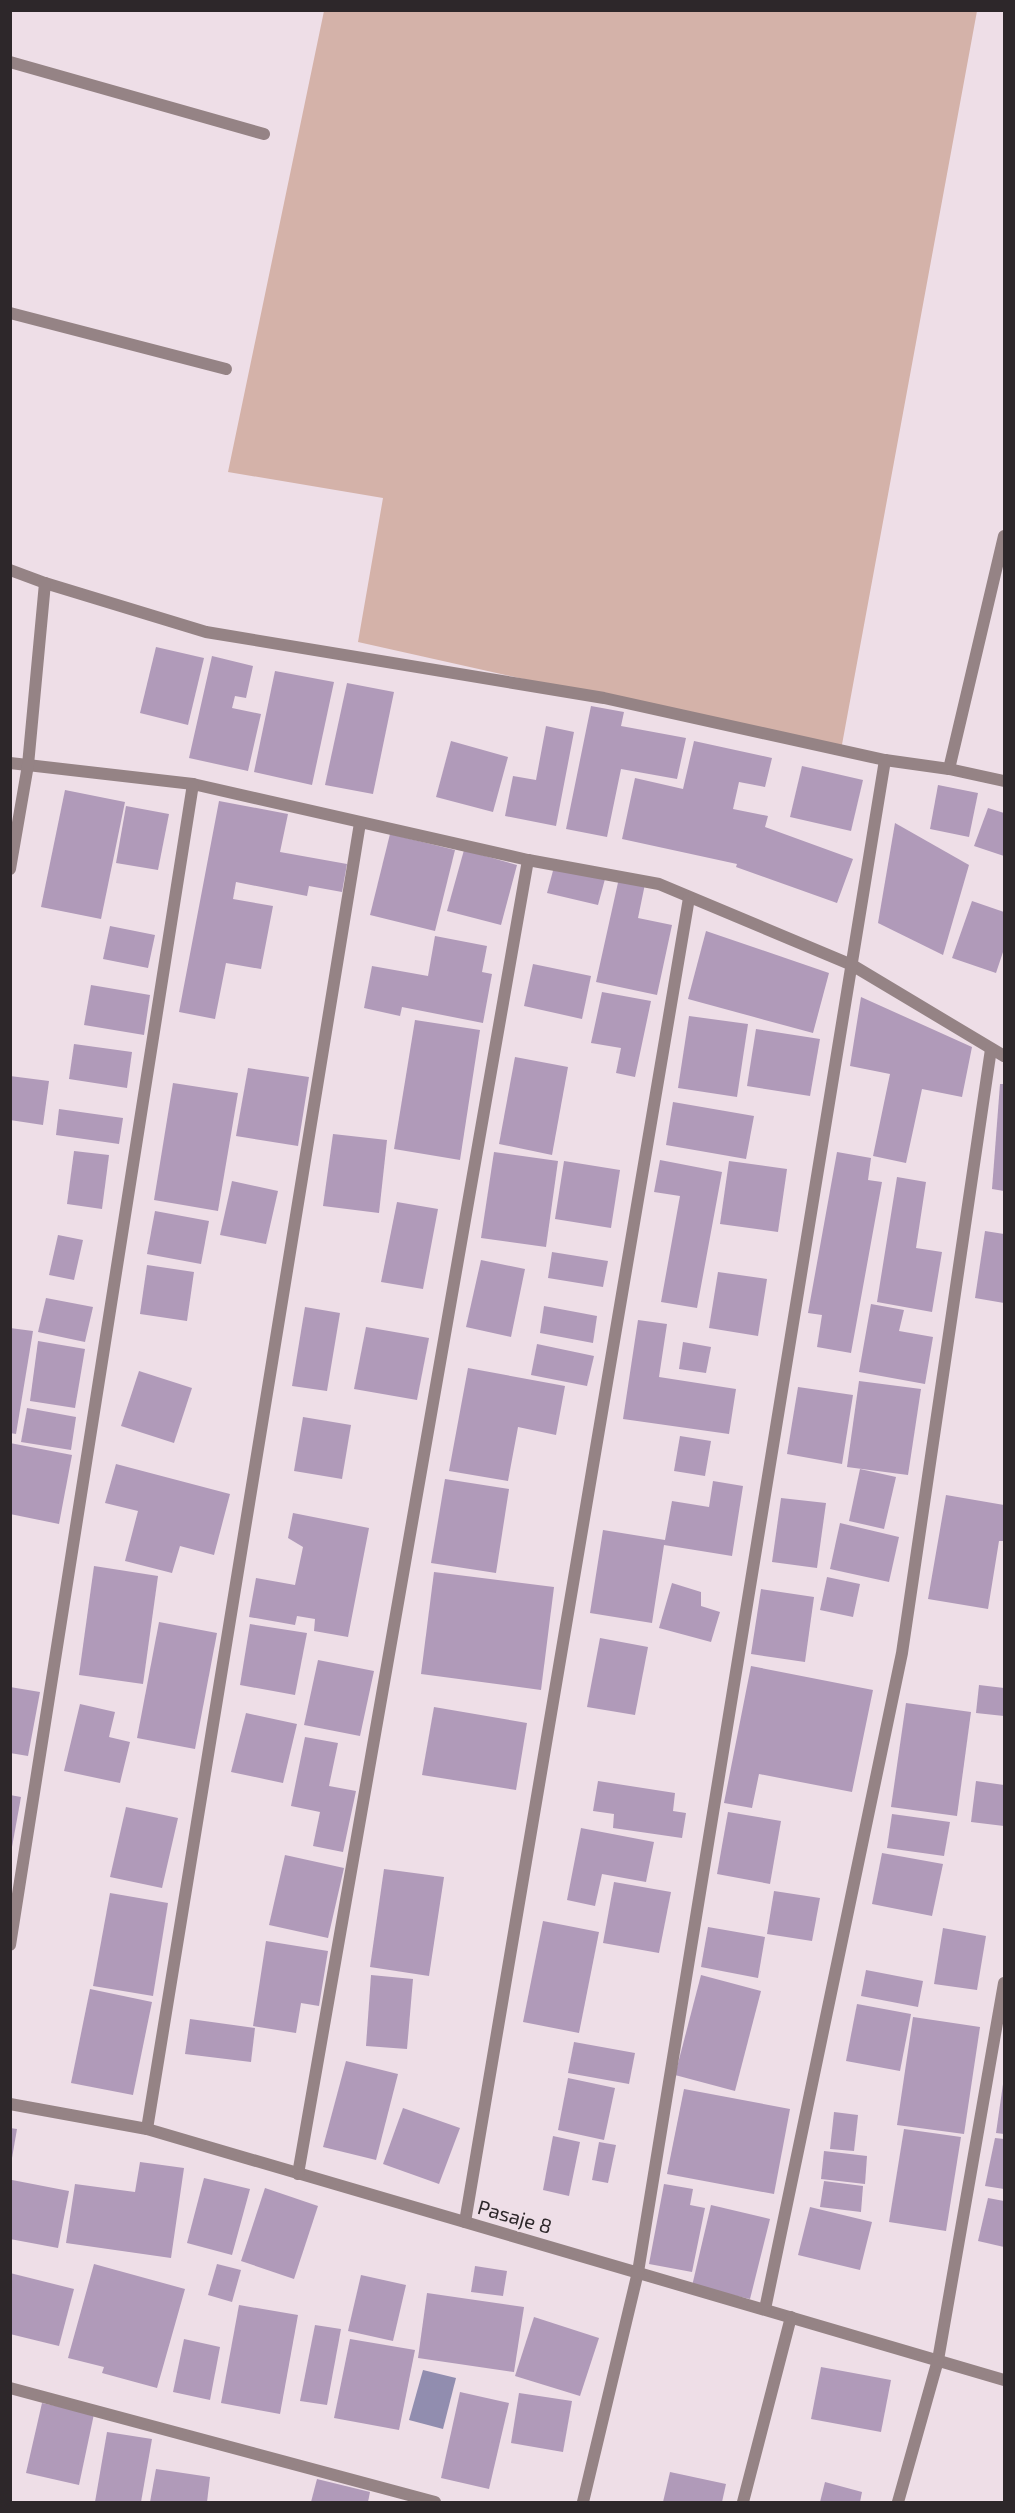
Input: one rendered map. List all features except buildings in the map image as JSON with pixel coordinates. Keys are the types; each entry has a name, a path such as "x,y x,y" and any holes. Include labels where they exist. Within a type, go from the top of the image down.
{"street":[{"path":"10,62 264,134"},
{"path":"10,314 226,369"},
{"path":"949,769 1005,536"},
{"path":"10,570 45,583 206,632 604,698 885,760 949,769 1005,781"},
{"path":"10,869 28,765 45,583"},
{"path":"583,2502 638,2272 885,760"},
{"path":"10,763 193,784 528,860 659,884 852,965 1005,1056"},
{"path":"10,1945 193,784"},
{"path":"147,2129 360,823"},
{"path":"298,2174 528,860"},
{"path":"465,2222 689,898"},
{"path":"765,2309 902,1653 991,1049"},
{"path":"898,2502 938,2360 1005,1983"},
{"name":"Pasaje 8","path":"10,2104 147,2129 1005,2379"},
{"path":"743,2502 791,2317"},
{"path":"10,2388 435,2502"}],"shaded area":[{"path":"324,11 977,11 841,750 358,642 383,498 228,472"},
{"path":"423,2370 456,2378 443,2429 409,2420"}]}
